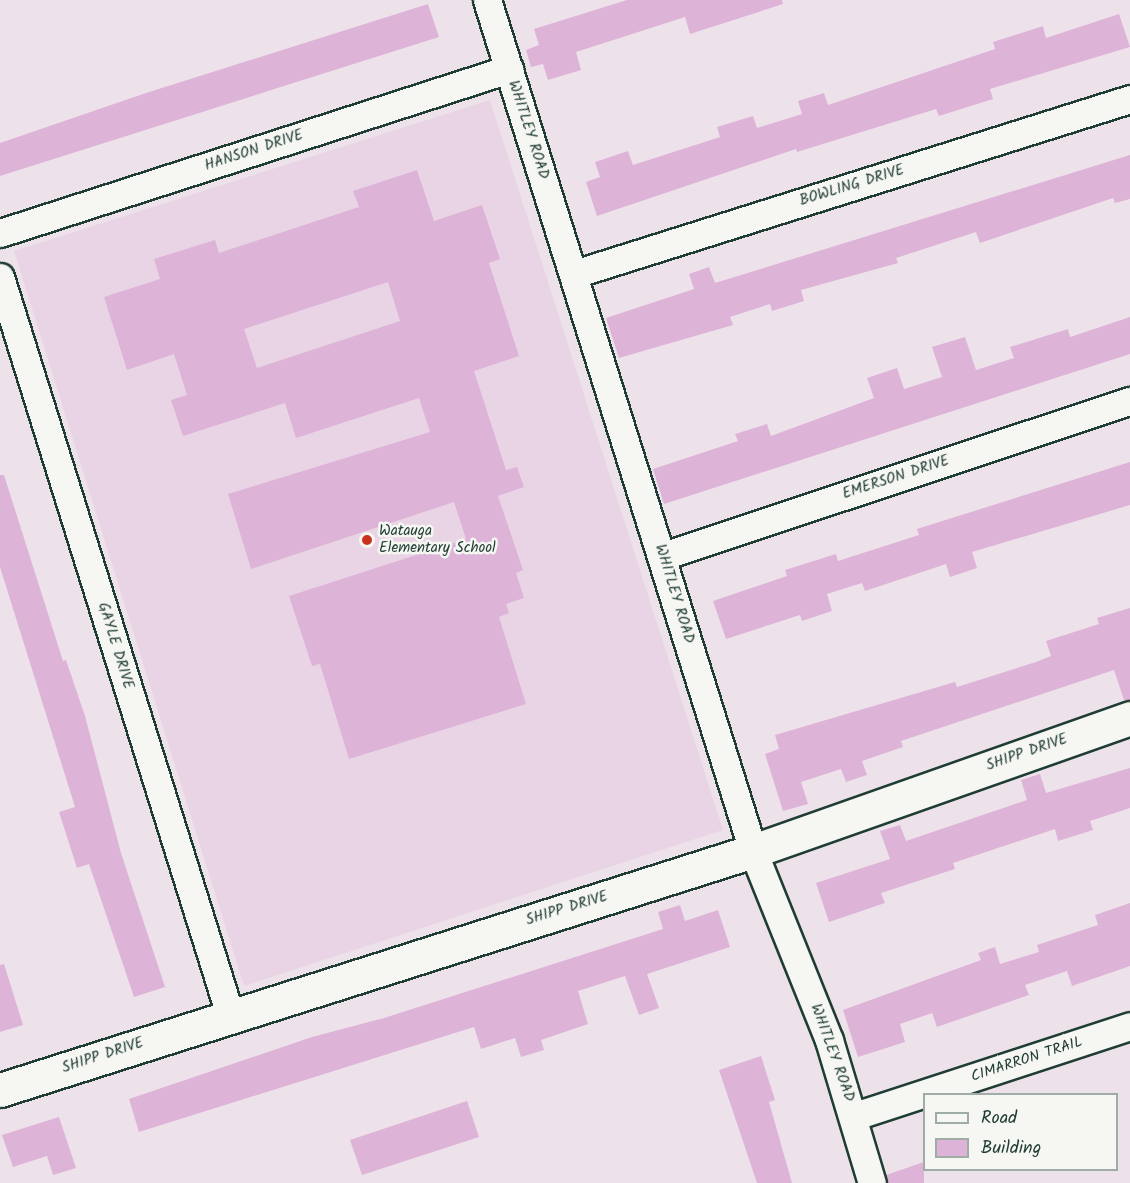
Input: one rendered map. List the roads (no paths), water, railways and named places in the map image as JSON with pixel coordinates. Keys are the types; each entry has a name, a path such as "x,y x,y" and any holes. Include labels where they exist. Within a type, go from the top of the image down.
{"street":[{"name":"WHITLEY ROAD","path":"487,0 663,556 753,851 829,1040 855,1116 872,1183"},
{"name":"HANSON DRIVE","path":"0,233 509,69"},
{"name":"BOWLING DRIVE","path":"574,274 1130,99"},
{"name":"GAYLE DRIVE","path":"0,277 230,1015"},
{"name":"EMERSON DRIVE","path":"663,556 1130,401"},
{"name":"SHIPP DRIVE","path":"0,1090 230,1015 753,851 1130,718"},
{"name":"CIMARRON TRAIL","path":"925,1093 1130,1026"},
{"name":"CIMARRON TRAIL","path":"855,1116 923,1094"}],"place":[{"name":"Watauga Elementary School","path":"367,540"}]}
